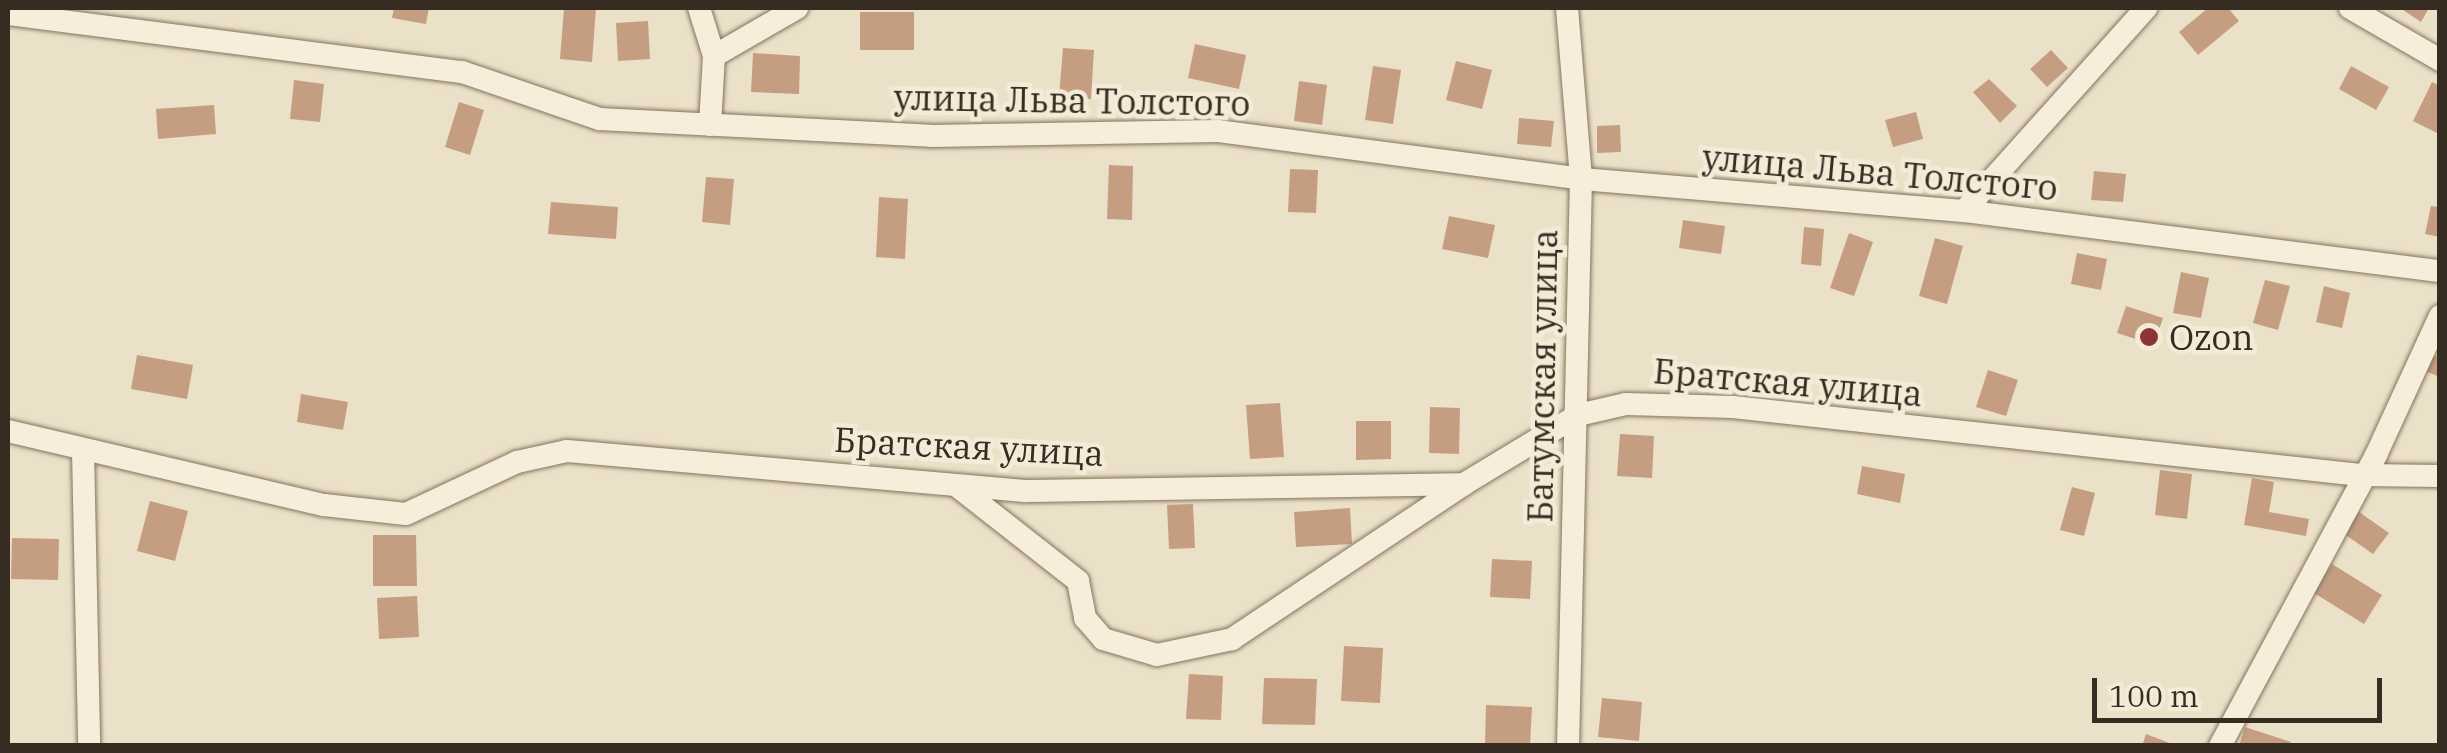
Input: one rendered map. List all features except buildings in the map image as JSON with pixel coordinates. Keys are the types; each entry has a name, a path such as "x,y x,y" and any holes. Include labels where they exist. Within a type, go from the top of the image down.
{"street":[{"path":"700,8 714,56 710,124"},
{"path":"714,56 796,8"},
{"name":"Батумская улица","path":"1567,8 1581,180 1568,746"},
{"path":"1964,212 2146,8"},
{"path":"2350,8 2440,60"},
{"name":"улица Льва Толстого","path":"8,14 462,72 599,119 931,136 1218,131 1581,180 1964,212 2440,271"},
{"path":"2220,746 2440,316"},
{"name":"Братская улица","path":"8,431 324,506 406,514 517,462 567,450 1025,491 1464,484 1578,415 1626,404 1733,407 2360,475 2440,476"},
{"path":"83,450 89,746"},
{"path":"954,484 1078,581 1085,618 1104,639 1157,655 1232,638 1464,484"}],"place":[{"name":"Ozon","path":"2149,337"}]}
